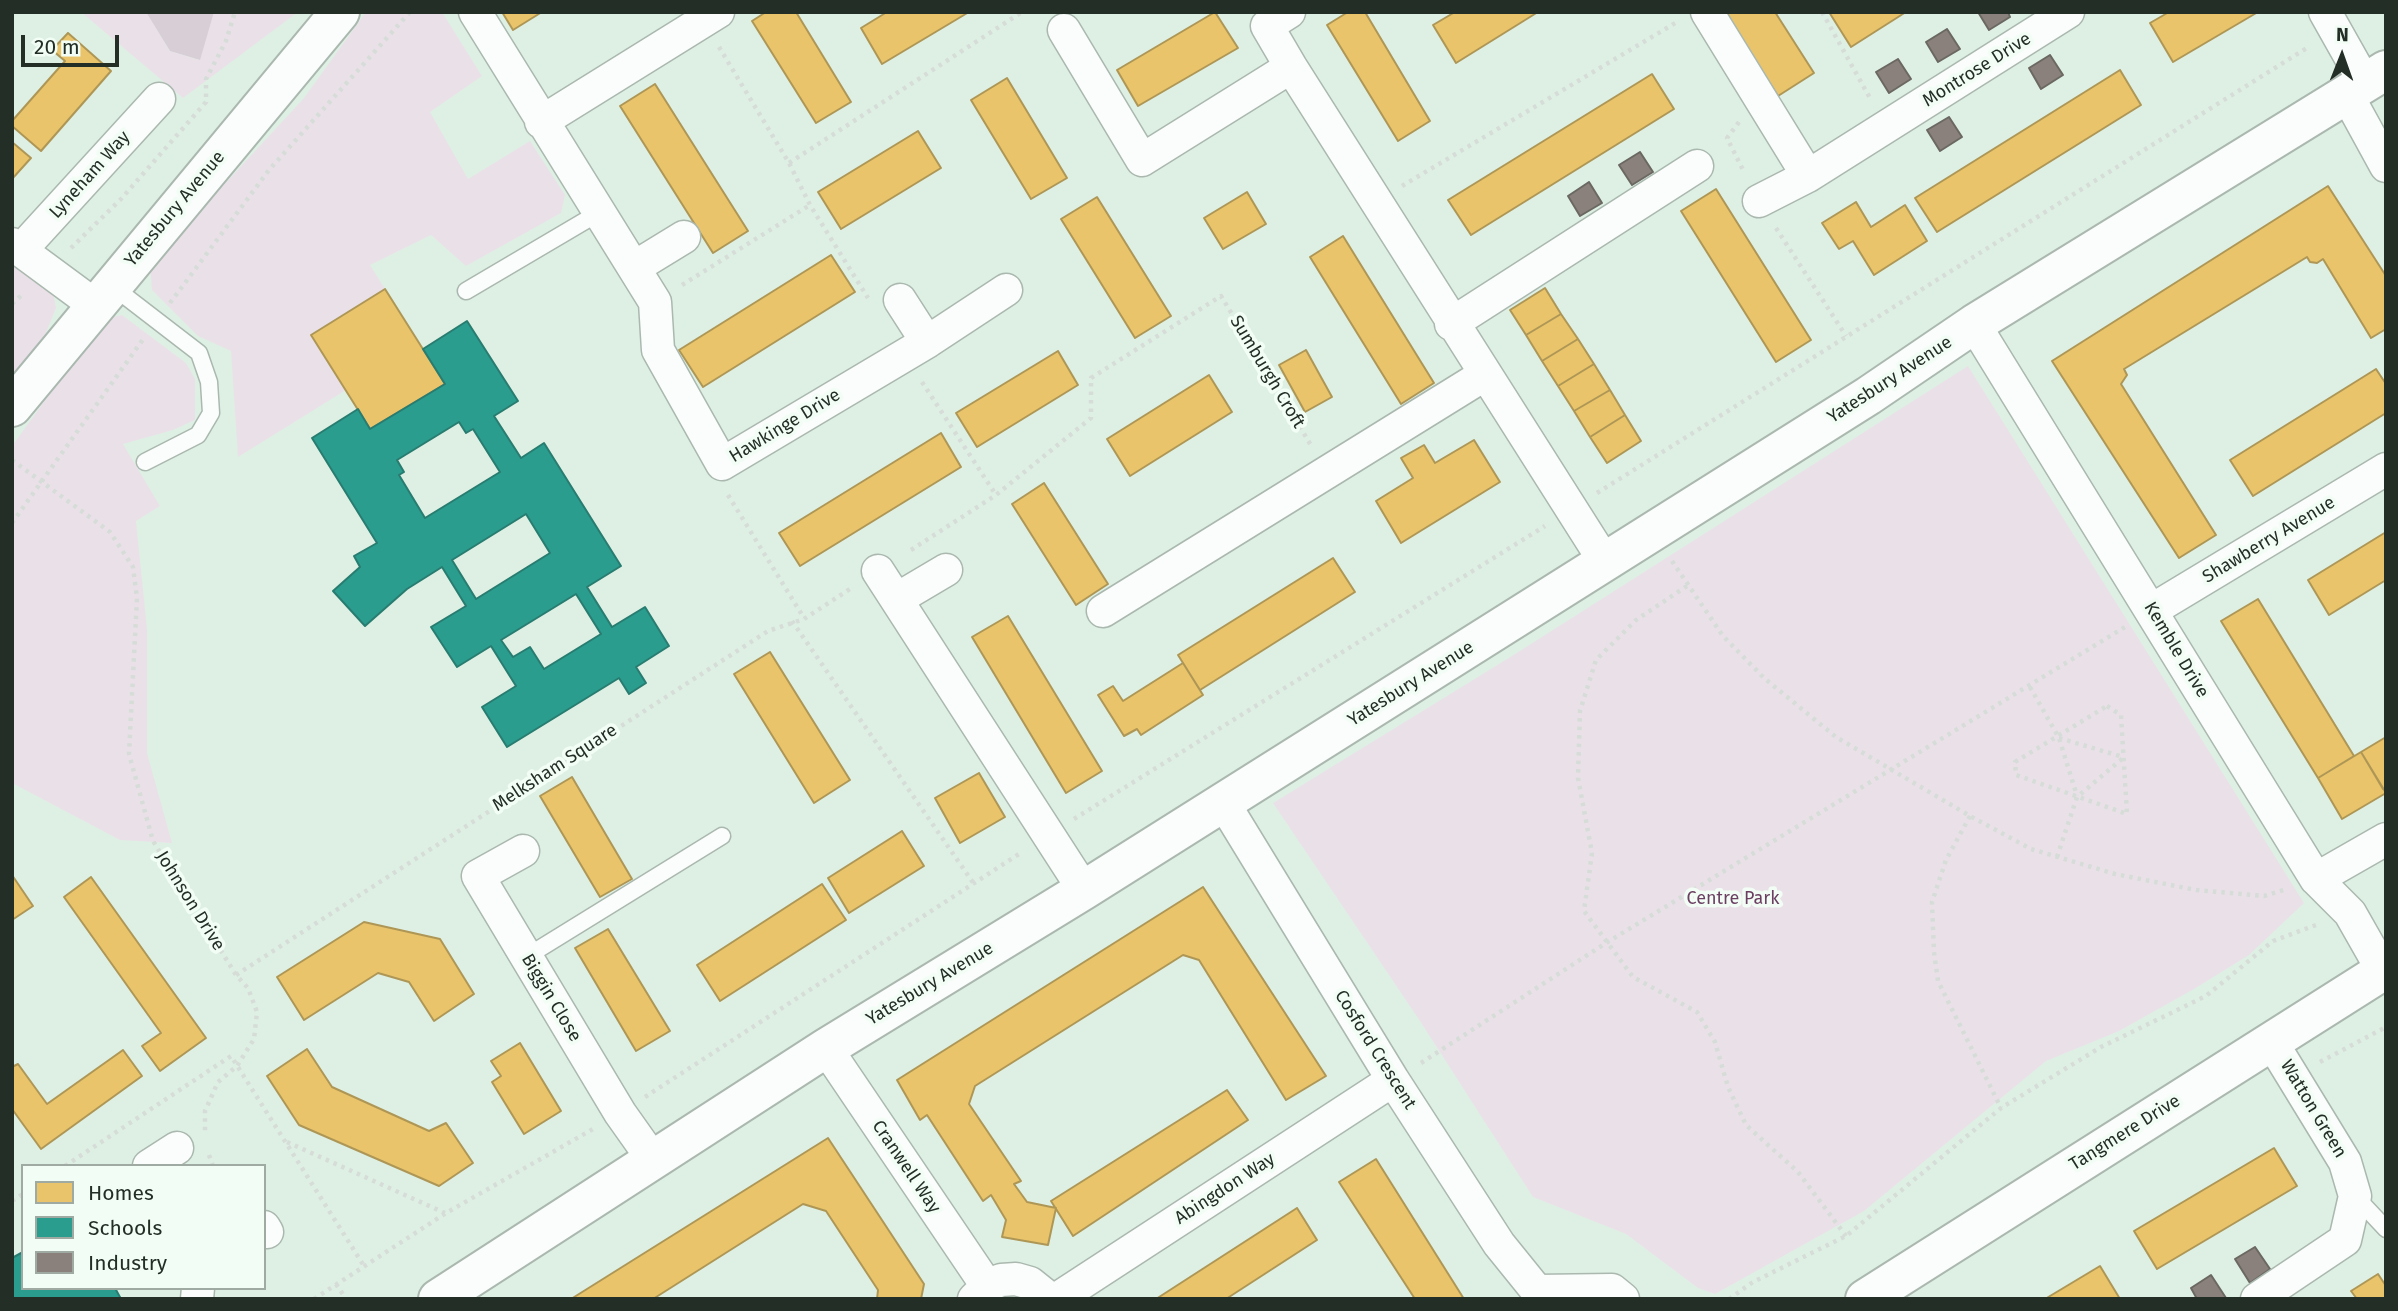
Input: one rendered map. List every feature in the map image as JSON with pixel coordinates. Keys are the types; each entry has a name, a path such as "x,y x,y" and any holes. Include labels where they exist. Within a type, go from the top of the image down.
{"street":[{"name":"Yatesbury Avenue","path":"12,407 340,12"},
{"name":"Hawkinge Drive","path":"475,12 655,302 658,350 722,464 1006,290"},
{"path":"1289,12 1267,26 1374,202 1605,562"},
{"path":"1707,12 1808,176"},
{"name":"Montrose Drive","path":"1759,201 1808,176 2068,12"},
{"path":"541,122 711,17"},
{"path":"2330,21 2366,82 2386,166"},
{"path":"1064,30 1142,160 1291,67"},
{"name":"Yatesbury Avenue","path":"452,1295 826,1048 1084,890 1878,390 1974,324 2366,82"},
{"name":"Lyneham Way","path":"103,295 16,247 159,99"},
{"path":"1451,324 1698,166"},
{"path":"635,267 684,237"},
{"path":"887,304 915,348"},
{"name":"Kemble Drive","path":"1974,324 2316,879 2350,913 2384,970"},
{"path":"1103,611 1326,470 1484,375"},
{"name":"Shawberry Avenue","path":"2152,610 2386,469"},
{"path":"878,570 1084,890"},
{"path":"897,599 946,570"},
{"name":"Cosford Crescent","path":"1223,802 1393,1080 1499,1244 1538,1295 1612,1290 1623,1299"},
{"path":"2316,879 2386,839"},
{"name":"Biggin Close","path":"523,851 478,876 620,1113 654,1161"},
{"name":"Tangmere Drive","path":"1865,1299 2384,970"},
{"name":"Watton Green","path":"2257,1299 2345,1240 2355,1196 2345,1162 2272,1041"},
{"name":"Cranwell Way","path":"826,1048 981,1292"},
{"name":"Abingdon Way","path":"1057,1299 1393,1080"},
{"path":"153,1164 191,1145"},
{"path":"981,1292 1001,1280 1016,1279 1030,1283 1050,1299"}],"lane":[{"path":"466,291 600,212"},
{"path":"103,295 157,320 199,354 209,382 211,414 198,435 145,462"},
{"path":"526,957 722,836"},
{"path":"2355,1196 2386,1228"}],"path":[{"path":"12,523 157,320 269,170 410,12"},
{"path":"789,163 1022,12"},
{"path":"1822,12 1885,127"},
{"path":"711,17 810,205 887,304"},
{"path":"1374,202 1677,21"},
{"path":"314,1299 446,1213 620,1113 1049,834 1571,510 2330,21"},
{"path":"655,302 810,205"},
{"name":"Sumburgh Croft","path":"1091,418 1091,378 1221,296 1326,470"},
{"path":"915,348 996,495"},
{"name":"Melksham Square","path":"236,975 757,638 792,621 804,619 996,495 1091,418"},
{"name":"Johnson Drive","path":"12,460 110,532 133,567 137,598 131,668 129,754 153,841 236,975 248,988 257,1012 254,1039 237,1066 218,1082 191,1145"},
{"path":"722,464 724,488 804,619"},
{"path":"1653,530 1687,586 1723,636 1763,678 1836,737 2031,849 2115,874 2209,892 2264,896 2316,879"},
{"path":"1687,586 1636,620 1597,660 1580,711 1578,778 1592,853 1584,911 1633,977 1698,1012 1715,1042 1728,1087 1746,1125 1798,1172 1846,1236"},
{"path":"1393,1080 1606,943 2152,610"},
{"path":"792,621 974,884"},
{"path":"2029,687 2059,738 2077,797"},
{"path":"2107,706 2121,715 2123,757 2127,814 2016,775 2015,762 2059,738 2107,706"},
{"path":"2059,738 2123,757"},
{"path":"2057,857 2077,797 2123,757"},
{"path":"1970,816 1946,860 1932,902 1934,952 1938,981 2001,1108"},
{"path":"1729,1299 1753,1282 1846,1236 2001,1108 2101,1047 2206,996 2273,941 2350,913"},
{"path":"2294,1076 2386,1027"},
{"path":"68,1164 231,1056 364,1266"},
{"path":"285,1141 446,1213"},
{"path":"209,1153 212,1164"},
{"path":"337,1284 346,1299"}],"green space":[{"path":"81,12 146,12 170,51 199,60 214,12 298,12 183,98"},
{"path":"366,12 442,12 482,76 430,112 468,179 530,141 565,195 561,213 466,266 431,235 370,265 385,289 311,335 346,390 238,457 231,351 198,336 152,290 150,265 304,98"},
{"path":"12,263 53,292 56,308 45,335 12,376"},
{"path":"122,315 186,363 195,379 195,420 173,430 123,444 160,506 136,521 147,629 147,753 172,843 120,840 12,783 12,446 104,319"},
{"name":"Centre Park","path":"1968,366 2304,903 2249,955 2194,989 2119,1031 2046,1061 1864,1211 1715,1294 1698,1288 1626,1234 1533,1197 1420,1021 1273,803 1512,656"}],"shaded area":[{"path":"146,12 214,12 200,60 170,51"}],"building: Homes":[{"path":"502,12 542,12 513,30"},
{"path":"766,12 796,12 851,102 816,123 752,21"},
{"path":"887,12 969,12 882,64 861,28"},
{"path":"1215,12 1238,48 1138,106 1117,70"},
{"path":"1348,12 1365,12 1430,121 1398,141 1327,25"},
{"path":"1455,12 1538,12 1456,63 1433,25"},
{"path":"1724,12 1775,12 1814,73 1778,96"},
{"path":"1829,12 1906,12 1851,47"},
{"path":"2169,12 2258,12 2173,62 2150,23"},
{"path":"68,33 111,71 41,151 12,126 12,121 65,61 52,50"},
{"path":"2120,70 2141,105 1937,232 1915,198"},
{"path":"1652,74 1674,109 1471,235 1448,200"},
{"path":"1007,78 1067,178 1031,199 971,100"},
{"path":"655,84 748,231 713,253 620,106"},
{"path":"918,131 941,168 841,229 818,192"},
{"path":"12,142 31,158 12,179"},
{"path":"2328,186 2386,276 2386,329 2371,338 2323,259 2317,263 2310,262 2307,257 2124,369 2127,375 2121,384 2216,535 2179,558 2052,361"},
{"path":"1716,189 1811,340 1776,362 1681,211"},
{"path":"1247,192 1266,224 1223,249 1204,218"},
{"path":"1097,197 1171,316 1135,338 1061,219"},
{"path":"1856,202 1871,227 1905,205 1927,241 1874,275 1853,241 1839,249 1822,223"},
{"path":"1343,236 1434,383 1401,404 1310,257"},
{"path":"831,255 855,292 703,387 679,350"},
{"path":"1545,288 1561,314 1526,335 1510,310"},
{"path":"385,289 445,384 370,429 311,335"},
{"path":"1561,314 1578,339 1542,361 1526,335"},
{"path":"1578,339 1594,364 1558,386 1542,361"},
{"path":"1306,350 1332,397 1305,412 1279,365"},
{"path":"1058,351 1078,385 977,447 956,413"},
{"path":"1594,364 1610,390 1574,411 1558,386"},
{"path":"2376,369 2386,384 2386,413 2253,496 2230,460"},
{"path":"1209,375 1232,412 1130,476 1107,439"},
{"path":"1610,390 1625,415 1590,437 1574,411"},
{"path":"1625,415 1641,441 1607,463 1590,437"},
{"path":"941,433 961,467 800,566 779,533"},
{"path":"1474,440 1500,482 1401,543 1376,501 1413,478 1401,458 1424,445 1435,463"},
{"path":"1044,483 1108,584 1076,605 1012,504"},
{"path":"2386,532 2386,580 2329,615 2308,580"},
{"path":"1333,558 1355,592 1200,690 1178,655"},
{"path":"2258,599 2354,756 2318,778 2221,621"},
{"path":"1008,616 1102,771 1066,793 972,637"},
{"path":"770,652 850,780 814,803 734,674"},
{"path":"1183,663 1203,695 1141,735 1137,729 1124,736 1098,695 1113,686 1123,701"},
{"path":"2386,737 2386,788 2383,789 2361,752"},
{"path":"2361,752 2386,793 2342,819 2318,778"},
{"path":"979,773 1005,817 960,843 935,798"},
{"path":"572,777 632,879 600,897 540,796"},
{"path":"902,831 924,866 849,913 828,878"},
{"path":"12,875 33,906 12,920"},
{"path":"91,877 206,1038 160,1071 142,1046 161,1033 64,897"},
{"path":"822,884 846,920 720,1001 697,965"},
{"path":"1203,887 1326,1076 1286,1100 1199,960 1183,955 975,1086 969,1104 1021,1181 1014,1184 1027,1202 1056,1208 1048,1245 1002,1237 1006,1220 991,1195 983,1201 927,1115 920,1120 897,1080"},
{"path":"364,922 440,939 474,994 434,1021 409,982 378,973 304,1020 277,977"},
{"path":"608,929 670,1031 636,1051 575,948"},
{"path":"520,1043 561,1111 524,1134 492,1082 501,1076 491,1061"},
{"path":"307,1049 332,1087 429,1131 446,1123 473,1163 439,1186 299,1125 267,1076"},
{"path":"123,1050 142,1076 41,1149 12,1109 12,1067 18,1064 47,1104"},
{"path":"1227,1090 1248,1120 1073,1236 1051,1201"},
{"path":"828,1138 924,1284 921,1299 877,1299 878,1290 826,1211 803,1204 653,1299 571,1299"},
{"path":"2274,1148 2297,1186 2157,1269 2134,1231"},
{"path":"1376,1159 1464,1299 1415,1299 1339,1182"},
{"path":"1297,1208 1317,1240 1226,1299 1156,1299"},
{"path":"2100,1266 2120,1299 2045,1299"},
{"path":"2378,1274 2386,1286 2386,1299 2357,1299 2351,1291"}],"building: Schools":[{"path":"467,321 518,401 494,416 521,458 544,443 621,566 587,587 612,627 645,607 669,646 636,667 646,683 629,694 619,678 507,747 482,707 516,686 491,646 457,667 431,627 466,606 442,567 407,589 365,626 333,591 360,567 354,556 377,543 312,438 358,409 370,429 445,384 423,349","holes":["459,422 466,433 473,429 500,472 425,518 399,475 404,472 397,460","526,514 550,553 476,599 452,560","576,594 601,634 544,669 530,647 513,657 501,640"]},
{"path":"21,1253 21,1290 116,1290 121,1299 12,1299 12,1258"}],"building: Industry":[{"path":"1978,12 2008,12 2010,17 1989,30"},
{"path":"1947,29 1960,49 1938,62 1926,42"},
{"path":"2050,55 2063,75 2041,89 2029,68"},
{"path":"1898,59 1911,79 1889,93 1876,72"},
{"path":"1949,117 1962,137 1940,151 1927,130"},
{"path":"1640,152 1653,172 1632,185 1619,165"},
{"path":"1589,182 1602,203 1580,216 1568,196"},
{"path":"2255,1247 2270,1269 2250,1283 2235,1259"},
{"path":"2211,1275 2226,1298 2197,1299 2191,1288"}]}
